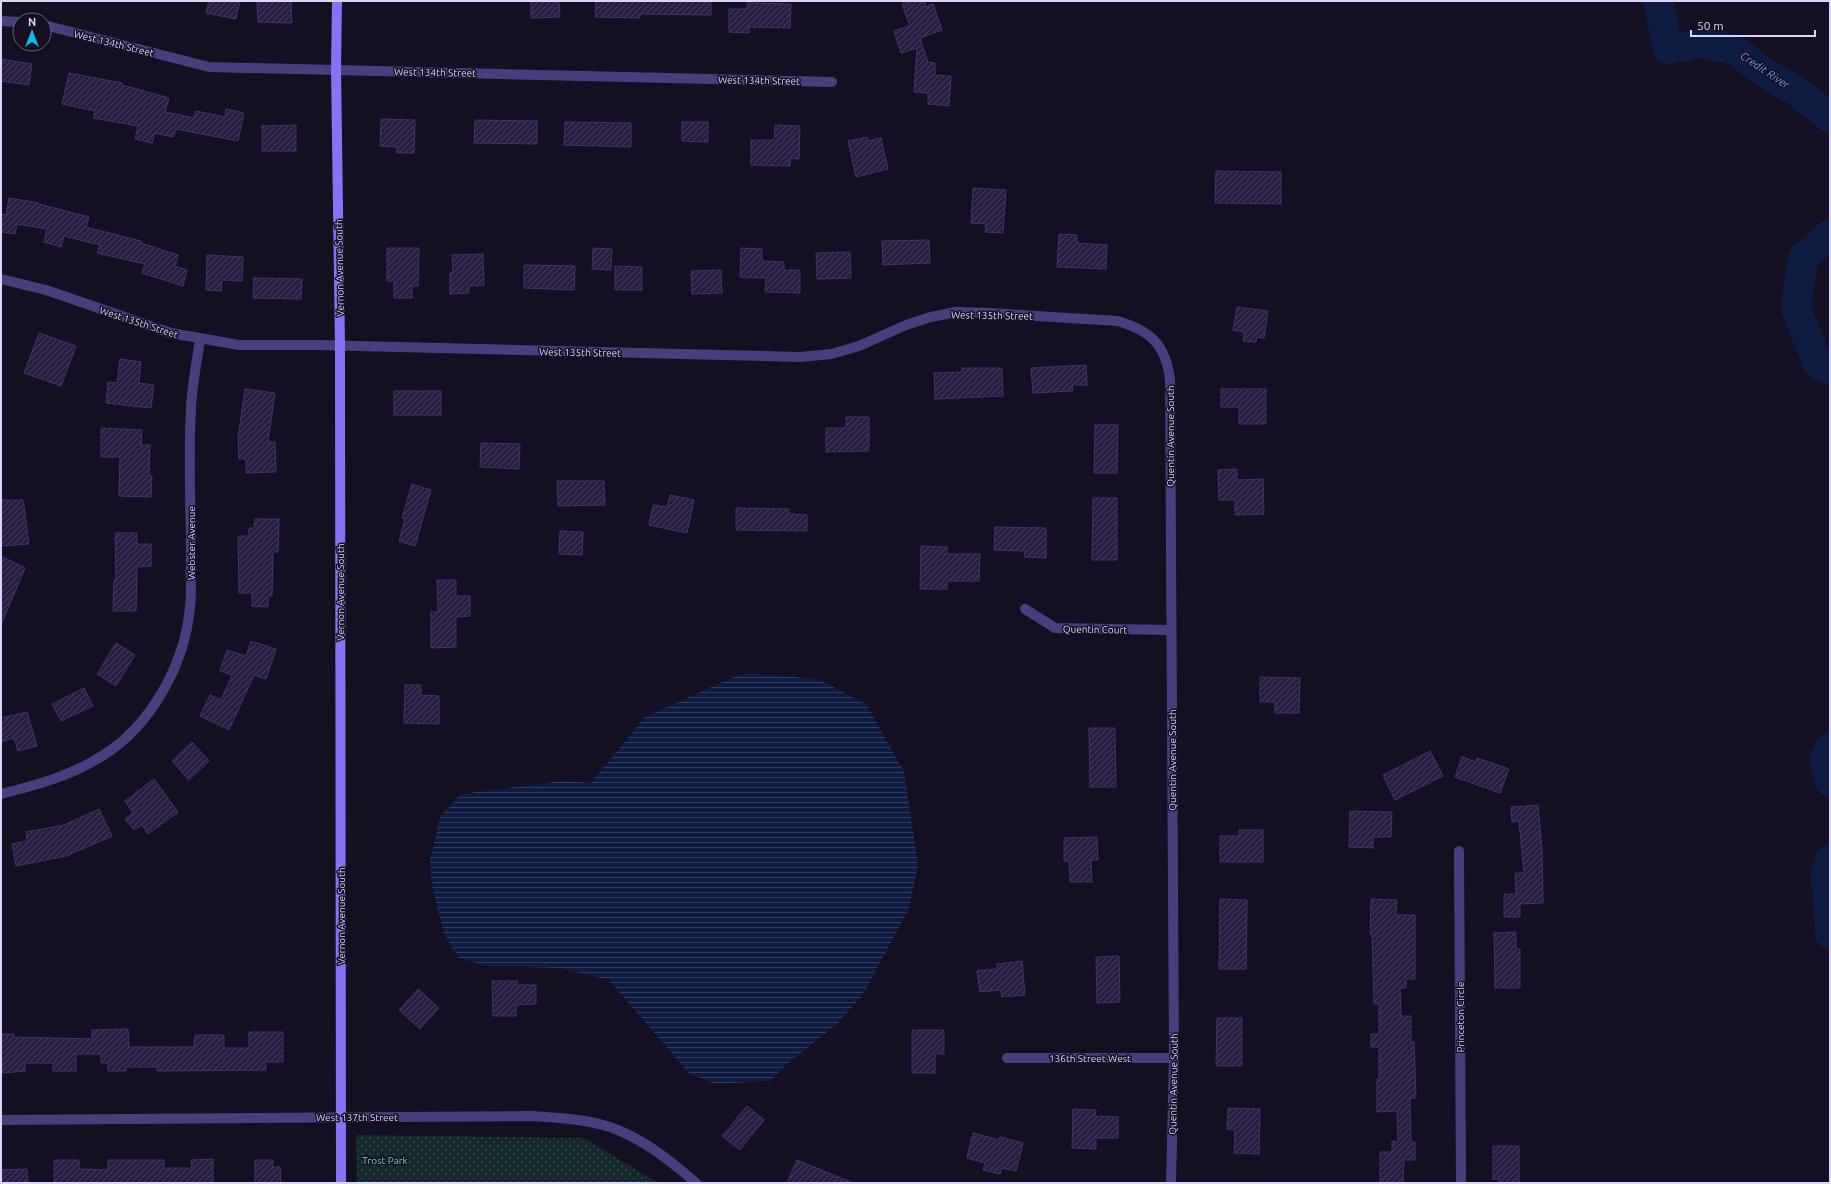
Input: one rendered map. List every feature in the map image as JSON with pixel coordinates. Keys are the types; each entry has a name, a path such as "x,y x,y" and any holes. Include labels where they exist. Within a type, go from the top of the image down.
{"street":[{"name":"Vernon Avenue South","path":"337,1 336,69 340,346 341,1183"},
{"path":"1,21 12,22"},
{"name":"West 134th Street","path":"52,27 209,67 832,82"},
{"name":"West 135th Street","path":"1,279 46,290 171,333 239,346 340,346 800,357 831,354 859,346 906,325 931,317 956,312 1118,321 1146,332 1155,340"},
{"name":"Webster Avenue","path":"1,794 53,780 78,770 104,756 131,733 151,709 169,678 182,646 190,608 191,407 200,339"},
{"name":"Quentin Avenue South","path":"1155,340 1163,352 1168,364 1170,380 1174,1058 1171,1183"},
{"name":"Quentin Court","path":"1024,609 1054,628 1171,630"},
{"name":"Princeton Circle","path":"1459,851 1461,1183"},
{"name":"136th Street West","path":"1007,1058 1174,1058"},
{"name":"West 137th Street","path":"1,1120 530,1116 564,1118 593,1123 617,1130 642,1142 668,1159 696,1183"}],"green space":[{"name":"Trost Park","path":"356,1135 584,1138 658,1183 357,1183"}],"water":[{"path":"748,673 818,679 867,705 904,772 918,865 909,909 862,996 838,1023 786,1065 770,1081 714,1084 689,1073 609,980 559,968 485,966 459,958 444,934 432,885 430,861 440,817 461,794 563,781 591,783 645,717 734,677"}],"building":[{"path":"209,1 240,1 236,19 206,13"},
{"path":"291,1 292,23 258,22 257,2"},
{"path":"531,1 559,1 560,17 531,18"},
{"path":"596,1 711,1 711,15 640,14 640,18 595,17"},
{"path":"911,1 924,1 926,7 933,4 942,30 920,38 928,62 935,63 935,75 951,76 949,106 928,104 928,93 914,92 917,48 901,53 894,31 910,26 902,4"},
{"path":"747,3 791,4 790,28 749,27 749,33 729,32 729,9 747,9"},
{"path":"1,59 32,64 29,85 1,81"},
{"path":"69,73 122,83 122,85 169,98 165,112 194,118 196,111 225,117 226,109 244,113 238,141 176,129 173,137 155,133 152,143 135,139 138,126 93,118 95,111 62,104"},
{"path":"381,119 415,120 414,153 397,153 397,147 380,146"},
{"path":"475,120 537,121 537,144 474,143"},
{"path":"565,122 631,123 631,147 564,145"},
{"path":"682,122 708,122 708,142 682,141"},
{"path":"296,125 296,151 262,151 262,126"},
{"path":"775,125 800,126 799,159 790,158 790,166 751,165 751,140 774,140"},
{"path":"867,137 868,141 881,138 888,169 856,177 848,141"},
{"path":"1216,171 1281,172 1281,204 1215,203"},
{"path":"973,188 1006,190 1003,233 985,232 986,224 971,223"},
{"path":"9,198 39,203 89,217 86,227 141,241 141,243 178,255 175,266 187,270 183,286 142,273 145,264 97,253 100,245 64,236 61,247 44,242 47,229 17,224 15,234 1,232 1,214 6,215"},
{"path":"1059,234 1077,235 1077,243 1107,245 1106,269 1057,267"},
{"path":"929,240 930,263 883,265 882,241"},
{"path":"387,248 419,248 418,286 412,286 412,298 394,298 394,281 387,281"},
{"path":"593,248 612,249 611,270 592,269"},
{"path":"741,248 762,249 762,261 784,262 784,270 800,270 800,293 765,292 766,278 740,277"},
{"path":"850,252 851,278 817,279 816,253"},
{"path":"483,254 484,285 469,286 469,293 450,294 450,273 453,272 452,255"},
{"path":"207,255 243,257 242,281 222,280 221,291 206,290"},
{"path":"524,265 575,266 574,290 524,288"},
{"path":"615,266 642,267 642,290 615,290"},
{"path":"721,270 722,293 692,294 691,271"},
{"path":"254,278 302,279 301,299 253,298"},
{"path":"1237,307 1268,311 1264,338 1257,337 1256,342 1243,341 1244,332 1233,330"},
{"path":"39,333 76,346 61,386 24,373"},
{"path":"120,359 141,362 139,383 154,385 151,408 106,403 108,382 117,383"},
{"path":"1086,365 1087,385 1072,385 1073,391 1033,393 1031,368"},
{"path":"962,368 1002,368 1003,396 935,399 934,373 962,372"},
{"path":"245,389 275,393 268,442 275,442 276,472 246,473 246,459 239,459 238,438"},
{"path":"1221,389 1266,389 1266,424 1239,424 1239,407 1221,407"},
{"path":"394,391 441,391 441,415 394,415"},
{"path":"846,417 869,417 869,451 826,452 826,428 846,428"},
{"path":"1095,425 1118,425 1117,473 1094,473"},
{"path":"101,428 142,430 141,445 150,445 149,476 152,476 151,497 119,496 120,457 101,457"},
{"path":"481,443 520,444 519,469 480,467"},
{"path":"1237,469 1237,480 1263,479 1264,514 1235,515 1235,500 1219,500 1218,470"},
{"path":"557,481 604,481 605,505 558,506"},
{"path":"412,484 431,490 415,546 399,541 405,519 402,518"},
{"path":"670,495 694,500 687,533 649,525 653,505 667,507"},
{"path":"1093,498 1117,498 1117,560 1092,560"},
{"path":"1,500 23,500 29,544 1,546"},
{"path":"736,508 789,509 789,514 807,515 807,531 736,530"},
{"path":"255,519 279,519 278,552 273,552 272,596 268,596 268,607 252,606 252,593 239,593 238,536 249,536 249,528 254,528"},
{"path":"995,527 1046,528 1046,558 1024,557 1025,551 994,550"},
{"path":"560,531 583,532 582,555 559,554"},
{"path":"115,533 137,533 137,544 151,544 151,566 137,567 136,611 113,611 114,580 116,580"},
{"path":"921,546 947,547 947,554 980,554 979,581 947,581 947,589 920,589"},
{"path":"1,556 25,568 1,625"},
{"path":"437,580 456,580 456,596 470,596 470,616 456,617 456,647 431,648 431,612 438,612"},
{"path":"251,641 276,649 266,679 254,675 229,730 200,716 210,695 221,700 232,675 220,671 227,650 246,656"},
{"path":"116,643 135,655 116,686 97,674"},
{"path":"1260,677 1300,678 1299,713 1275,713 1275,702 1260,702"},
{"path":"405,685 421,685 421,695 439,696 439,724 404,723"},
{"path":"84,688 93,706 61,721 52,704"},
{"path":"27,712 37,746 18,751 14,738 1,742 1,718"},
{"path":"1089,728 1115,728 1116,787 1090,787"},
{"path":"192,742 209,761 189,780 172,761"},
{"path":"1430,751 1443,776 1395,800 1383,775"},
{"path":"1462,757 1476,762 1477,758 1509,769 1500,793 1455,777"},
{"path":"154,779 178,812 148,834 142,825 134,830 125,819 133,813 125,801"},
{"path":"1538,805 1542,849 1543,903 1520,904 1520,917 1504,917 1504,894 1516,894 1515,873 1524,873 1519,821 1512,822 1511,807"},
{"path":"99,809 112,836 66,856 16,866 12,844 27,841 26,832 64,825"},
{"path":"1350,811 1392,812 1391,837 1373,837 1373,848 1349,847"},
{"path":"1239,830 1263,830 1263,862 1220,862 1220,836 1239,836"},
{"path":"1097,837 1098,860 1091,860 1092,882 1070,882 1069,861 1064,861 1064,838"},
{"path":"1220,899 1247,900 1246,969 1219,969"},
{"path":"1371,899 1397,900 1396,915 1415,915 1415,979 1406,979 1406,988 1400,988 1401,1016 1411,1016 1411,1042 1414,1042 1416,1098 1410,1098 1411,1142 1415,1142 1415,1160 1404,1160 1403,1183 1380,1182 1380,1152 1392,1152 1392,1141 1398,1142 1397,1111 1377,1112 1379,1047 1371,1047 1371,1034 1379,1034 1379,1004 1374,1004 1372,934 1370,934"},
{"path":"1516,932 1516,949 1520,949 1520,988 1495,988 1494,933"},
{"path":"1119,956 1120,1002 1097,1003 1096,957"},
{"path":"1022,961 1025,995 1002,997 1001,990 980,992 977,971 997,969 997,964"},
{"path":"492,981 517,981 517,985 536,985 536,1004 516,1005 516,1016 493,1016"},
{"path":"418,989 439,1008 420,1029 399,1010"},
{"path":"1217,1018 1242,1018 1242,1066 1216,1066"},
{"path":"128,1029 129,1047 194,1047 195,1035 224,1035 224,1048 249,1048 249,1032 283,1032 283,1062 266,1062 266,1070 157,1071 157,1067 126,1067 126,1071 108,1071 108,1063 101,1063 101,1054 76,1054 76,1071 53,1071 53,1063 25,1063 25,1071 2,1073 1,1034 14,1034 14,1037 92,1039 92,1030"},
{"path":"912,1030 944,1030 944,1054 935,1054 935,1073 912,1073"},
{"path":"747,1106 764,1120 740,1150 722,1136"},
{"path":"1228,1108 1260,1109 1259,1154 1234,1153 1235,1130 1227,1129"},
{"path":"1073,1109 1096,1110 1095,1116 1118,1117 1118,1138 1096,1138 1096,1149 1072,1148"},
{"path":"973,1133 999,1140 1000,1137 1023,1143 1016,1171 1002,1168 1000,1174 983,1170 985,1163 967,1158"},
{"path":"1493,1146 1519,1146 1519,1183 1499,1183 1499,1179 1493,1179"},
{"path":"213,1159 213,1183 54,1183 54,1160 79,1160 79,1169 108,1170 108,1160 164,1160 164,1168 192,1168 191,1160"},
{"path":"255,1160 273,1160 273,1167 280,1167 281,1183 255,1183"},
{"path":"797,1160 853,1183 787,1183"},
{"path":"27,1169 28,1183 1,1183 1,1170"}],"waterway":[{"name":"Credit River","path":"1658,1 1668,49 1704,43 1735,50 1762,71 1798,92 1830,118"},
{"name":"Credit River","path":"1830,234 1803,258 1796,309 1818,364 1830,370"},
{"name":"Credit River","path":"1830,748 1825,758 1830,782"},
{"name":"Credit River","path":"1830,860 1826,874 1830,934"}]}
